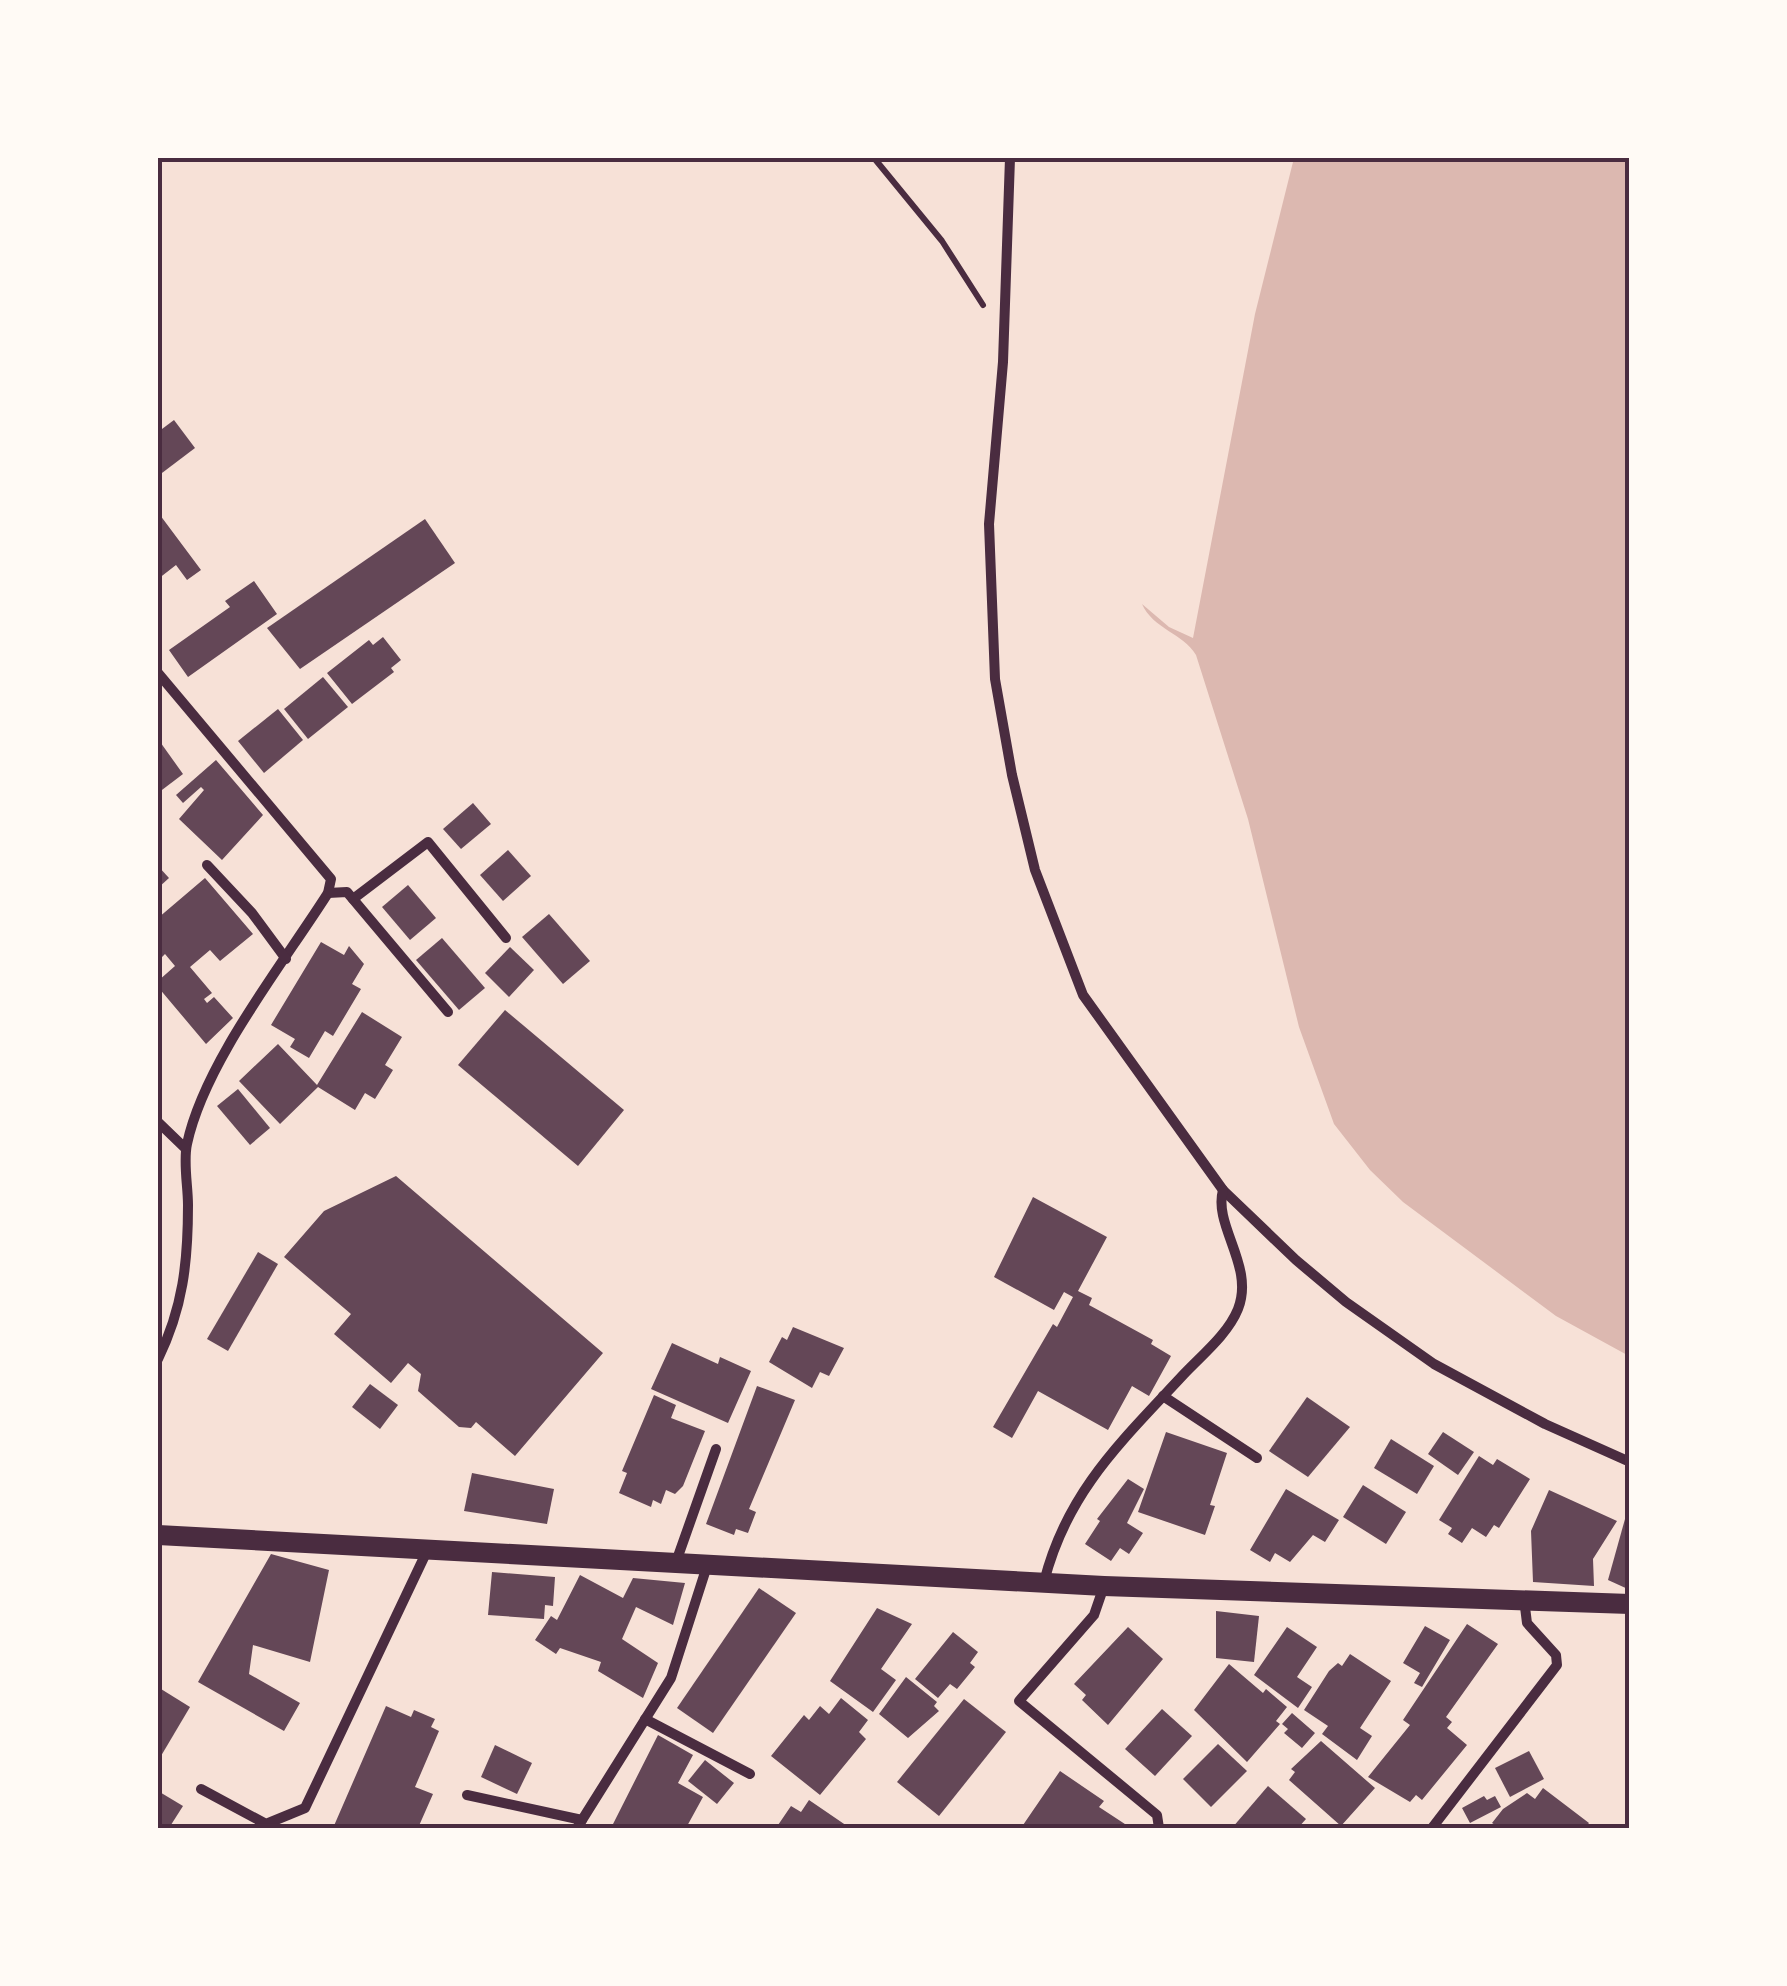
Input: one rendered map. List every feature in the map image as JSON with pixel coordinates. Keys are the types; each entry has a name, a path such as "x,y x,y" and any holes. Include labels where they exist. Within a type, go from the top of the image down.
{"main road":[{"path":"158,1535 1104,1586 1630,1604"}],"street":[{"path":"1010,158 1004,329 989,524 995,679 1036,870 1082,995 1223,1190 1346,1302 1434,1364 1545,1424 1630,1462"},
{"path":"158,672 321,863 330,879 328,894 220,1061 197,1108 186,1149 184,1289 158,1357"},
{"path":"354,899 428,842 506,938"},
{"path":"208,865 252,912 286,959"},
{"path":"328,894 347,892 448,1012"},
{"path":"158,1122 186,1149"},
{"path":"1044,1583 1054,1543 1095,1470 1220,1336 1240,1304 1242,1276 1220,1204 1223,1190"},
{"path":"1164,1396 1256,1458"},
{"path":"676,1563 716,1450"},
{"path":"201,1789 266,1824 306,1808 428,1550"},
{"path":"466,1794 580,1824 680,1656 707,1565"},
{"path":"1104,1586 1094,1615 1019,1700 1157,1815 1158,1828"},
{"path":"1432,1828 1558,1665 1556,1654 1527,1624 1524,1598"},
{"path":"645,1719 750,1774"}],"path":[{"path":"874,158 942,241 963,278 1004,329"}],"shaded area":[{"path":"1294,158 1629,158 1629,1356 1556,1316 1403,1202 1370,1170 1334,1124 1299,1027 1248,819 1196,655 1184,641 1153,619 1142,604 1169,627 1193,638 1255,314"}],"building":[{"path":"174,420 195,448 158,476 158,432"},
{"path":"160,515 201,570 187,580 176,565 158,579"},
{"path":"425,519 455,563 300,669 267,628"},
{"path":"254,581 277,614 188,677 169,650 230,607 225,601"},
{"path":"383,637 401,660 391,668 394,672 352,704 327,673 369,640 373,645"},
{"path":"323,677 348,707 308,739 284,709"},
{"path":"278,709 303,740 264,773 238,741"},
{"path":"158,739 183,774 158,793"},
{"path":"216,760 263,815 222,860 179,819 204,790 201,787 183,803 176,795"},
{"path":"473,803 491,824 461,849 443,829"},
{"path":"508,850 531,876 503,901 480,875"},
{"path":"158,866 169,878 158,888"},
{"path":"205,878 253,934 220,961 210,950 190,967 212,993 204,999 207,1003 214,997 233,1018 206,1044 158,987 158,981 175,966 165,954 158,961 158,918"},
{"path":"408,885 436,918 410,940 382,907"},
{"path":"549,914 590,961 563,984 522,937"},
{"path":"442,938 485,988 459,1010 416,960"},
{"path":"321,942 344,955 349,946 364,964 352,984 361,989 333,1036 325,1031 309,1058 290,1047 295,1039 271,1025"},
{"path":"510,947 534,970 509,997 485,973"},
{"path":"505,1010 624,1110 578,1166 458,1065"},
{"path":"362,1012 402,1037 385,1065 393,1070 375,1099 365,1093 355,1110 318,1087 280,1124 239,1081 278,1044 317,1085"},
{"path":"238,1089 270,1128 250,1145 217,1106"},
{"path":"396,1176 603,1353 515,1456 476,1422 471,1428 459,1427 418,1391 421,1374 408,1363 391,1383 334,1334 351,1314 284,1257 324,1211"},
{"path":"1033,1197 1107,1237 1078,1291 1092,1298 1089,1305 1153,1340 1151,1344 1171,1356 1149,1396 1132,1386 1108,1430 1038,1391 1012,1438 993,1427 1073,1297 1064,1292 1054,1310 994,1277"},
{"path":"258,1252 278,1264 228,1351 207,1339"},
{"path":"793,1327 844,1348 829,1376 820,1372 812,1388 769,1362 782,1337 787,1340"},
{"path":"672,1343 718,1364 720,1357 751,1371 728,1423 651,1389"},
{"path":"370,1384 398,1405 380,1429 352,1407"},
{"path":"757,1386 795,1400 749,1509 756,1512 748,1533 736,1529 734,1535 706,1524"},
{"path":"654,1395 676,1405 671,1418 705,1431 683,1486 675,1494 666,1490 661,1504 653,1500 651,1507 619,1493 627,1473 622,1471"},
{"path":"1307,1397 1350,1427 1308,1477 1269,1451"},
{"path":"1166,1432 1227,1453 1205,1535 1138,1512"},
{"path":"1443,1432 1474,1452 1458,1475 1428,1454"},
{"path":"1391,1439 1434,1466 1417,1494 1374,1468"},
{"path":"1479,1456 1493,1465 1497,1459 1530,1479 1499,1528 1494,1525 1486,1537 1472,1528 1462,1543 1448,1534 1452,1528 1439,1520"},
{"path":"472,1473 554,1489 547,1524 464,1511"},
{"path":"1128,1479 1144,1489 1127,1523 1143,1533 1129,1554 1120,1548 1111,1561 1085,1544 1100,1521 1097,1519"},
{"path":"1363,1485 1406,1512 1386,1544 1343,1517"},
{"path":"1286,1489 1339,1520 1325,1542 1313,1535 1290,1562 1275,1553 1270,1562 1250,1550"},
{"path":"1549,1490 1617,1521 1593,1559 1594,1586 1533,1582 1531,1531"},
{"path":"1625,1519 1630,1520 1630,1590 1608,1580"},
{"path":"271,1554 329,1570 310,1662 253,1645 249,1674 300,1703 284,1731 198,1682"},
{"path":"492,1572 555,1577 553,1606 545,1605 544,1619 488,1615"},
{"path":"580,1575 623,1598 633,1578 685,1583 673,1625 636,1607 622,1639 658,1663 643,1698 598,1671 601,1662 560,1648 556,1654 535,1640 551,1616 557,1620"},
{"path":"759,1588 796,1613 713,1733 677,1708"},
{"path":"877,1608 912,1624 881,1669 896,1680 873,1712 830,1681"},
{"path":"1216,1611 1259,1616 1254,1662 1216,1658"},
{"path":"1467,1624 1498,1644 1446,1717 1452,1722 1447,1728 1467,1745 1422,1800 1416,1795 1410,1802 1368,1777 1410,1725 1403,1720"},
{"path":"1425,1626 1450,1640 1422,1687 1414,1683 1420,1673 1403,1663"},
{"path":"1128,1627 1163,1659 1108,1725 1082,1700 1086,1695 1074,1684"},
{"path":"1287,1627 1317,1647 1297,1677 1312,1687 1298,1708 1254,1675"},
{"path":"953,1632 978,1652 970,1663 975,1667 957,1689 950,1684 938,1698 915,1679"},
{"path":"1350,1654 1391,1681 1360,1728 1372,1736 1357,1760 1322,1734 1328,1726 1304,1710 1329,1671 1338,1663 1342,1666"},
{"path":"1229,1664 1263,1693 1266,1689 1287,1707 1276,1721 1280,1724 1247,1762 1194,1710"},
{"path":"906,1677 937,1702 934,1706 939,1711 908,1738 879,1714"},
{"path":"161,1689 190,1707 158,1761 158,1695"},
{"path":"841,1698 868,1720 859,1732 866,1739 820,1795 771,1756 804,1715 809,1720 820,1706 829,1714"},
{"path":"964,1699 1006,1732 939,1816 897,1782"},
{"path":"386,1706 411,1717 414,1710 435,1719 431,1727 439,1731 415,1787 433,1794 418,1828 333,1828"},
{"path":"1162,1709 1192,1736 1155,1776 1125,1749"},
{"path":"1292,1713 1315,1733 1302,1748 1284,1733 1288,1729 1282,1724"},
{"path":"658,1735 693,1755 678,1783 703,1797 686,1828 611,1828"},
{"path":"1321,1741 1375,1788 1341,1826 1289,1780 1295,1772 1291,1769"},
{"path":"1218,1744 1247,1771 1211,1807 1183,1779"},
{"path":"495,1745 532,1763 517,1794 481,1777"},
{"path":"1529,1751 1544,1779 1510,1797 1495,1768"},
{"path":"705,1760 734,1783 717,1804 688,1781"},
{"path":"1060,1771 1104,1801 1099,1807 1131,1828 1021,1828"},
{"path":"1268,1786 1306,1819 1298,1828 1232,1828"},
{"path":"1543,1788 1589,1823 1585,1828 1500,1828 1492,1823 1503,1809 1527,1793 1535,1799"},
{"path":"158,1791 183,1806 169,1828 158,1828"},
{"path":"1484,1796 1487,1800 1495,1796 1501,1807 1470,1823 1462,1808"},
{"path":"809,1800 850,1828 776,1828 791,1806 801,1812"}]}
